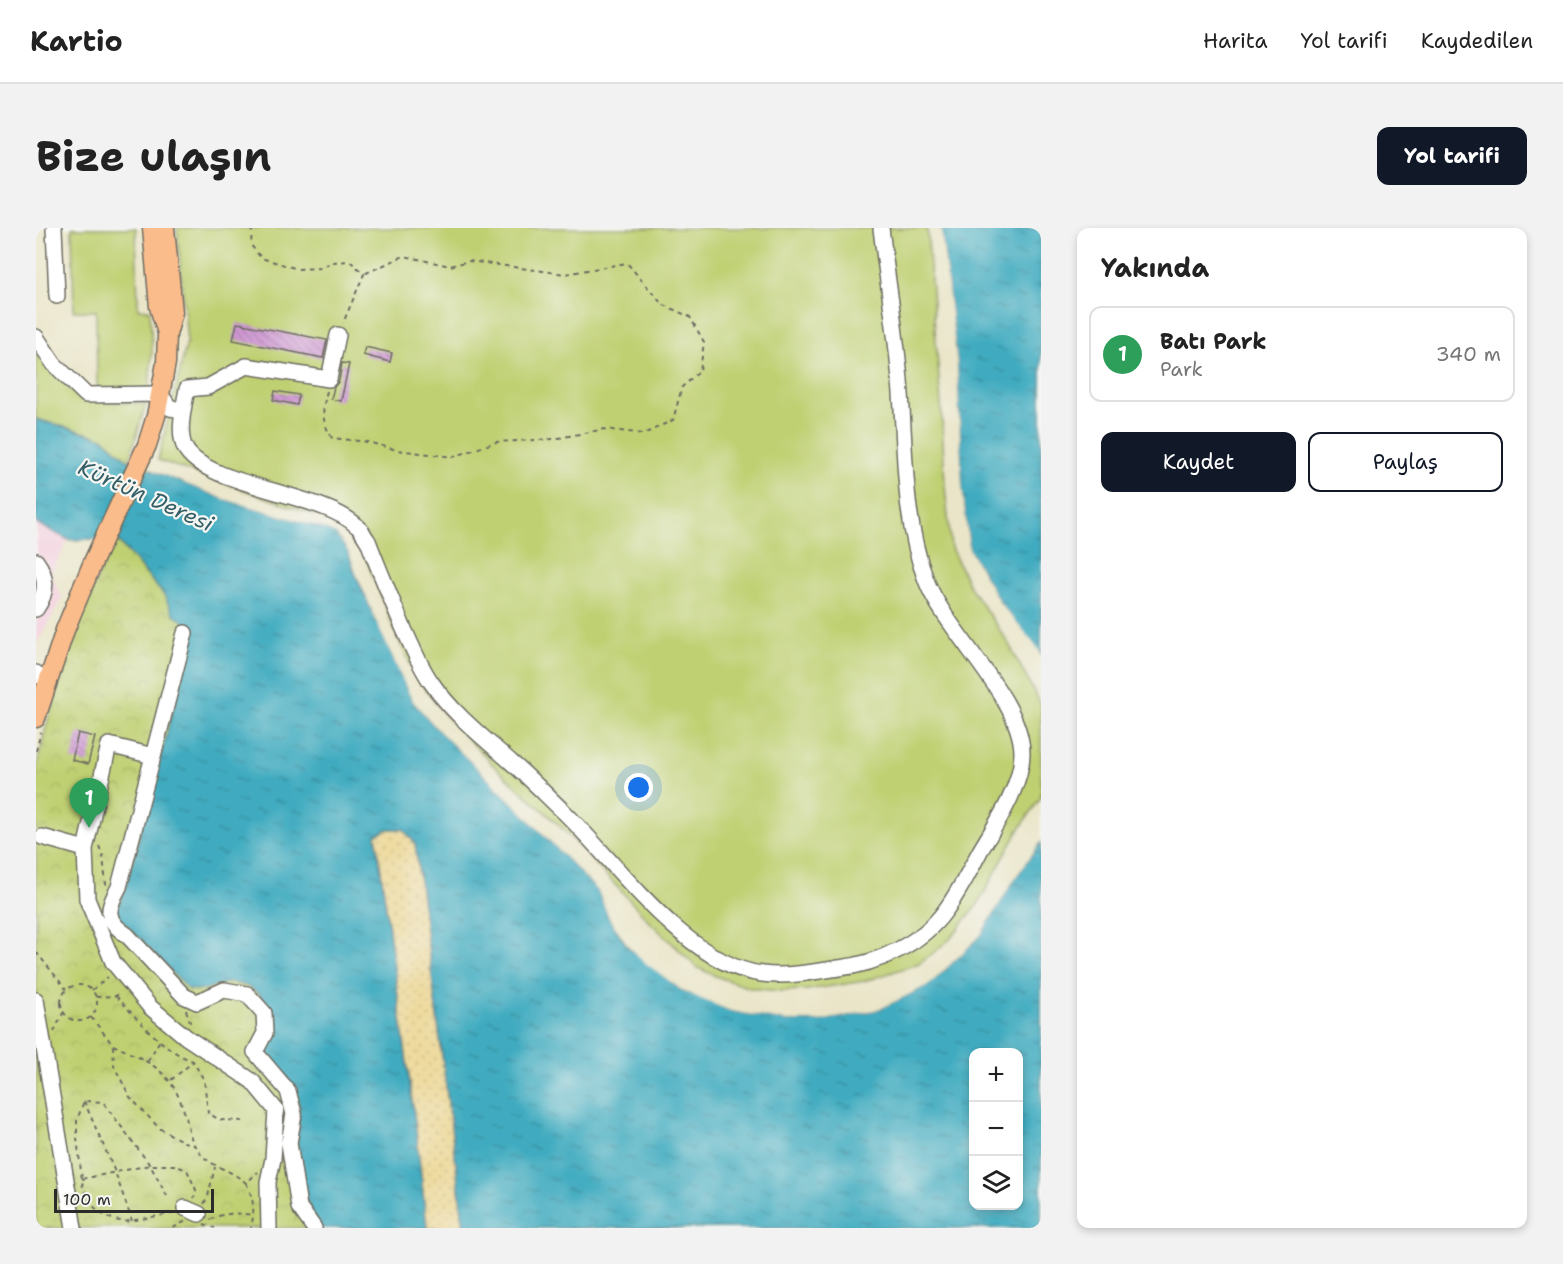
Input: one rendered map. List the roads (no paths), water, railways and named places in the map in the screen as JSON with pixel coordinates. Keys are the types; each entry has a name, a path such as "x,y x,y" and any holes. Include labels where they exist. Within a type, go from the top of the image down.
{"main road":[{"path":"152,228 159,307 167,335"},
{"path":"36,718 65,630 93,562 147,445 160,394 166,363 167,335 173,312 165,228"},
{"path":"37,676 65,630"}],"street":[{"path":"54,228 57,296"},
{"path":"338,335 329,379 246,366 208,387 187,389 181,419 184,447 196,462 250,484 326,508 344,516 358,526 368,541 420,665 433,686 485,740 568,816 657,910 690,941 722,963 761,974 793,974 847,968 915,941 940,919 958,893 1007,806 1023,754 1018,728 1006,703 942,613 926,580 913,531 908,498 900,377 881,228"},
{"path":"36,337 54,364 86,395 160,394 170,408 183,410"},
{"path":"36,561 44,580 44,597 36,609"},
{"path":"185,633 116,892 109,904 109,916 116,928 127,935 184,996 197,1002 224,990 247,994 264,1013 265,1033 255,1052 288,1091 294,1114 289,1143 299,1208 314,1228"},
{"path":"153,756 109,745 86,843 87,899 112,962 150,1007 186,1037 252,1081 276,1110 273,1159 268,1182 267,1228 252,1221"},
{"path":"42,837 86,843"},
{"path":"36,1000 40,1053 74,1228"}],"water":[{"path":"941,228 1041,228 1041,655 1000,603 969,549 962,484 957,363"},
{"name":"Kürtün Deresi","path":"36,419 103,438 129,461 224,499 320,527 336,534 348,551 355,573 412,700 439,731 598,891 610,920 628,947 680,989 731,1011 786,1021 820,1021 880,1009 930,984 980,936 1015,878 1041,842 1041,1228 464,1228 415,843 403,829 388,829 376,835 427,1228 321,1228 310,1209 300,1172 297,1136 299,1109 296,1093 289,1080 265,1050 271,1037 273,1023 267,1005 255,992 238,984 222,984 204,990 188,989 119,917 117,909 126,887 194,630 173,613 164,595 116,538 69,540 36,523"}],"place":[{"name":"Batı Park","path":"89,828"}]}
